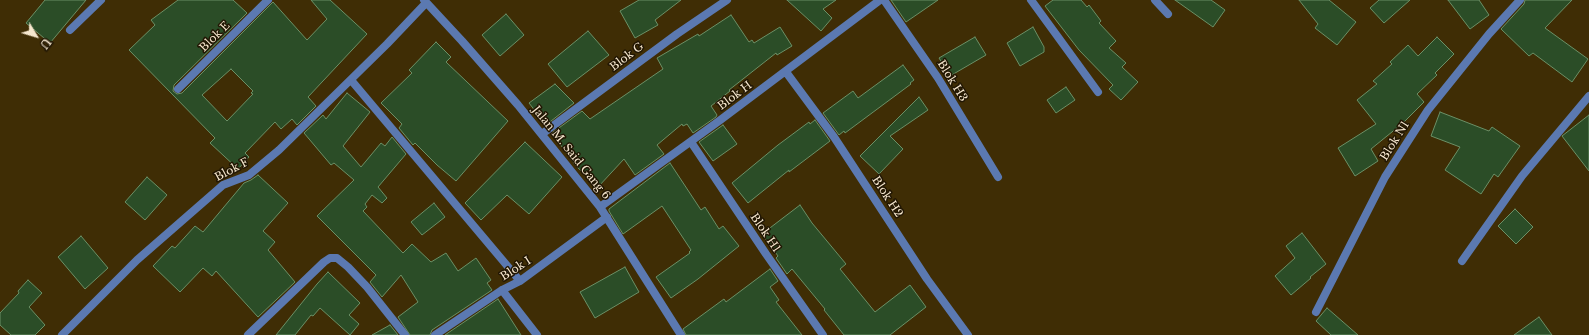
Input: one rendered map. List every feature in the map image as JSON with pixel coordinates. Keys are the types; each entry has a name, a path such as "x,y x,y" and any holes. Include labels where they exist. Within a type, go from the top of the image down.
{"street":[{"path":"70,30 101,0"},
{"name":"Blok E","path":"178,88 268,0"},
{"name":"Blok G","path":"542,134 677,34 727,0"},
{"name":"Blok H","path":"600,207 786,72 880,0"},
{"name":"Blok H3","path":"884,0 938,78 998,177"},
{"path":"1031,0 1098,92"},
{"path":"1155,0 1168,14"},
{"name":"Blok N1","path":"1316,312 1385,177 1428,110 1489,34 1520,0"},
{"name":"Jalan M. Said Gang 6","path":"425,1 542,134 600,207 681,335"},
{"name":"Blok F","path":"62,335 137,260 214,192 223,185 250,175 284,146 387,44 425,1"},
{"name":"Blok H2","path":"786,72 834,137 927,279 968,335"},
{"path":"351,80 520,281"},
{"path":"1462,261 1522,176 1589,96"},
{"name":"Blok H1","path":"691,142 766,254 823,335"},
{"name":"Blok I","path":"435,335 502,290 520,281 607,217"},
{"path":"248,335 324,262 330,258 337,258 348,267 372,292 405,335"},
{"path":"502,290 537,335"}],"building":[{"path":"45,0 86,0 50,43 26,23"},
{"path":"178,0 233,0 247,13 174,85 173,91 177,94 182,93 273,2 307,40 327,19 311,0 330,0 367,34 308,97 316,106 297,125 292,119 281,129 275,122 245,153 249,157 238,169 210,143 215,138 129,50 155,25 151,20","holes":["231,69 253,91 251,93 253,94 227,121 202,95"]},
{"path":"639,0 681,0 655,20 658,25 635,38 620,11"},
{"path":"787,0 836,0 823,9 832,18 821,31"},
{"path":"891,0 938,0 906,22"},
{"path":"1053,0 1081,0 1087,7 1089,5 1101,21 1099,23 1116,41 1109,48 1126,63 1122,67 1138,82 1121,100 1109,89 1113,85 1079,50 1045,6"},
{"path":"1175,0 1211,0 1225,10 1213,27"},
{"path":"1299,0 1329,0 1356,22 1337,45 1315,28 1318,24"},
{"path":"1379,0 1410,0 1384,23 1370,8"},
{"path":"1448,0 1479,0 1489,15 1470,29"},
{"path":"1525,0 1572,0 1545,28 1588,59 1572,82 1533,53 1529,56 1501,29 1524,4"},
{"path":"506,14 524,35 500,56 482,35"},
{"path":"731,15 749,42 752,40 754,43 780,27 792,46 777,55 776,53 711,106 717,115 716,117 693,133 687,124 683,126 682,124 657,145 664,154 635,175 624,159 598,187 576,166 552,133 582,111 590,119 663,69 657,58 698,34 699,36"},
{"path":"1033,27 1044,47 1044,52 1020,66 1007,43"},
{"path":"588,31 609,55 567,87 548,64"},
{"path":"975,37 986,55 950,76 939,58"},
{"path":"1437,37 1454,54 1435,73 1437,75 1417,94 1424,102 1403,123 1371,149 1378,161 1355,176 1338,148 1376,124 1357,100 1377,84 1373,81 1392,64 1390,62 1408,45 1418,56"},
{"path":"436,42 451,57 446,62 508,121 456,181 415,143 413,145 399,128 402,124 381,103 412,73 409,70"},
{"path":"903,65 914,80 910,83 911,84 845,133 844,131 839,135 823,113 853,91 858,98"},
{"path":"555,84 574,103 546,125 529,103"},
{"path":"1066,87 1075,100 1056,113 1047,100"},
{"path":"347,93 370,112 343,146 361,167 381,143 385,146 392,137 406,154 378,187 387,198 382,203 372,195 365,204 367,207 363,211 403,253 412,244 431,262 446,253 458,271 476,258 491,280 487,283 492,290 432,330 430,335 410,335 398,317 418,302 401,275 382,297 370,282 376,275 317,216 354,180 334,163 331,165 304,133 323,115 326,119"},
{"path":"919,97 928,110 890,136 903,149 879,174 860,156"},
{"path":"1440,112 1489,131 1492,127 1520,146 1498,177 1494,174 1481,194 1445,170 1460,147 1431,136"},
{"path":"1589,115 1589,171 1562,136"},
{"path":"815,120 830,141 789,172 789,170 748,203 732,183 778,145 809,122 810,124"},
{"path":"723,125 737,144 713,161 699,142"},
{"path":"525,142 562,177 529,214 507,195 481,220 465,203"},
{"path":"670,163 701,210 705,207 719,229 723,226 739,246 698,279 671,298 656,277 690,253 689,252 691,250 662,206 623,234 609,211 609,209"},
{"path":"258,175 288,203 263,231 275,242 268,250 295,282 258,317 216,271 212,276 203,268 180,292 153,266 172,246 175,248 195,226 203,232 244,183"},
{"path":"147,177 167,195 145,220 125,202"},
{"path":"434,203 445,217 422,235 411,222"},
{"path":"800,205 812,223 846,264 840,269 875,312 910,285 926,307 890,335 844,335 792,269 787,274 776,258 778,256 762,234"},
{"path":"1515,209 1533,227 1516,244 1498,226"},
{"path":"1302,233 1326,264 1291,295 1275,276 1295,258 1286,246"},
{"path":"81,236 108,268 85,289 58,257"},
{"path":"625,267 639,292 595,318 580,292"},
{"path":"770,269 778,281 770,287 779,300 776,302 802,335 686,335 683,329 724,299 726,302"},
{"path":"328,272 360,303 349,315 359,324 350,335 320,308 313,316 311,315 295,335 276,335 317,284"},
{"path":"28,280 42,293 29,307 45,325 35,335 11,335 0,325 0,313 19,293 18,291"},
{"path":"498,299 521,335 445,335"},
{"path":"1327,308 1358,335 1331,335 1316,321"},
{"path":"1539,317 1552,335 1514,335"},
{"path":"390,325 398,335 372,335"}]}
